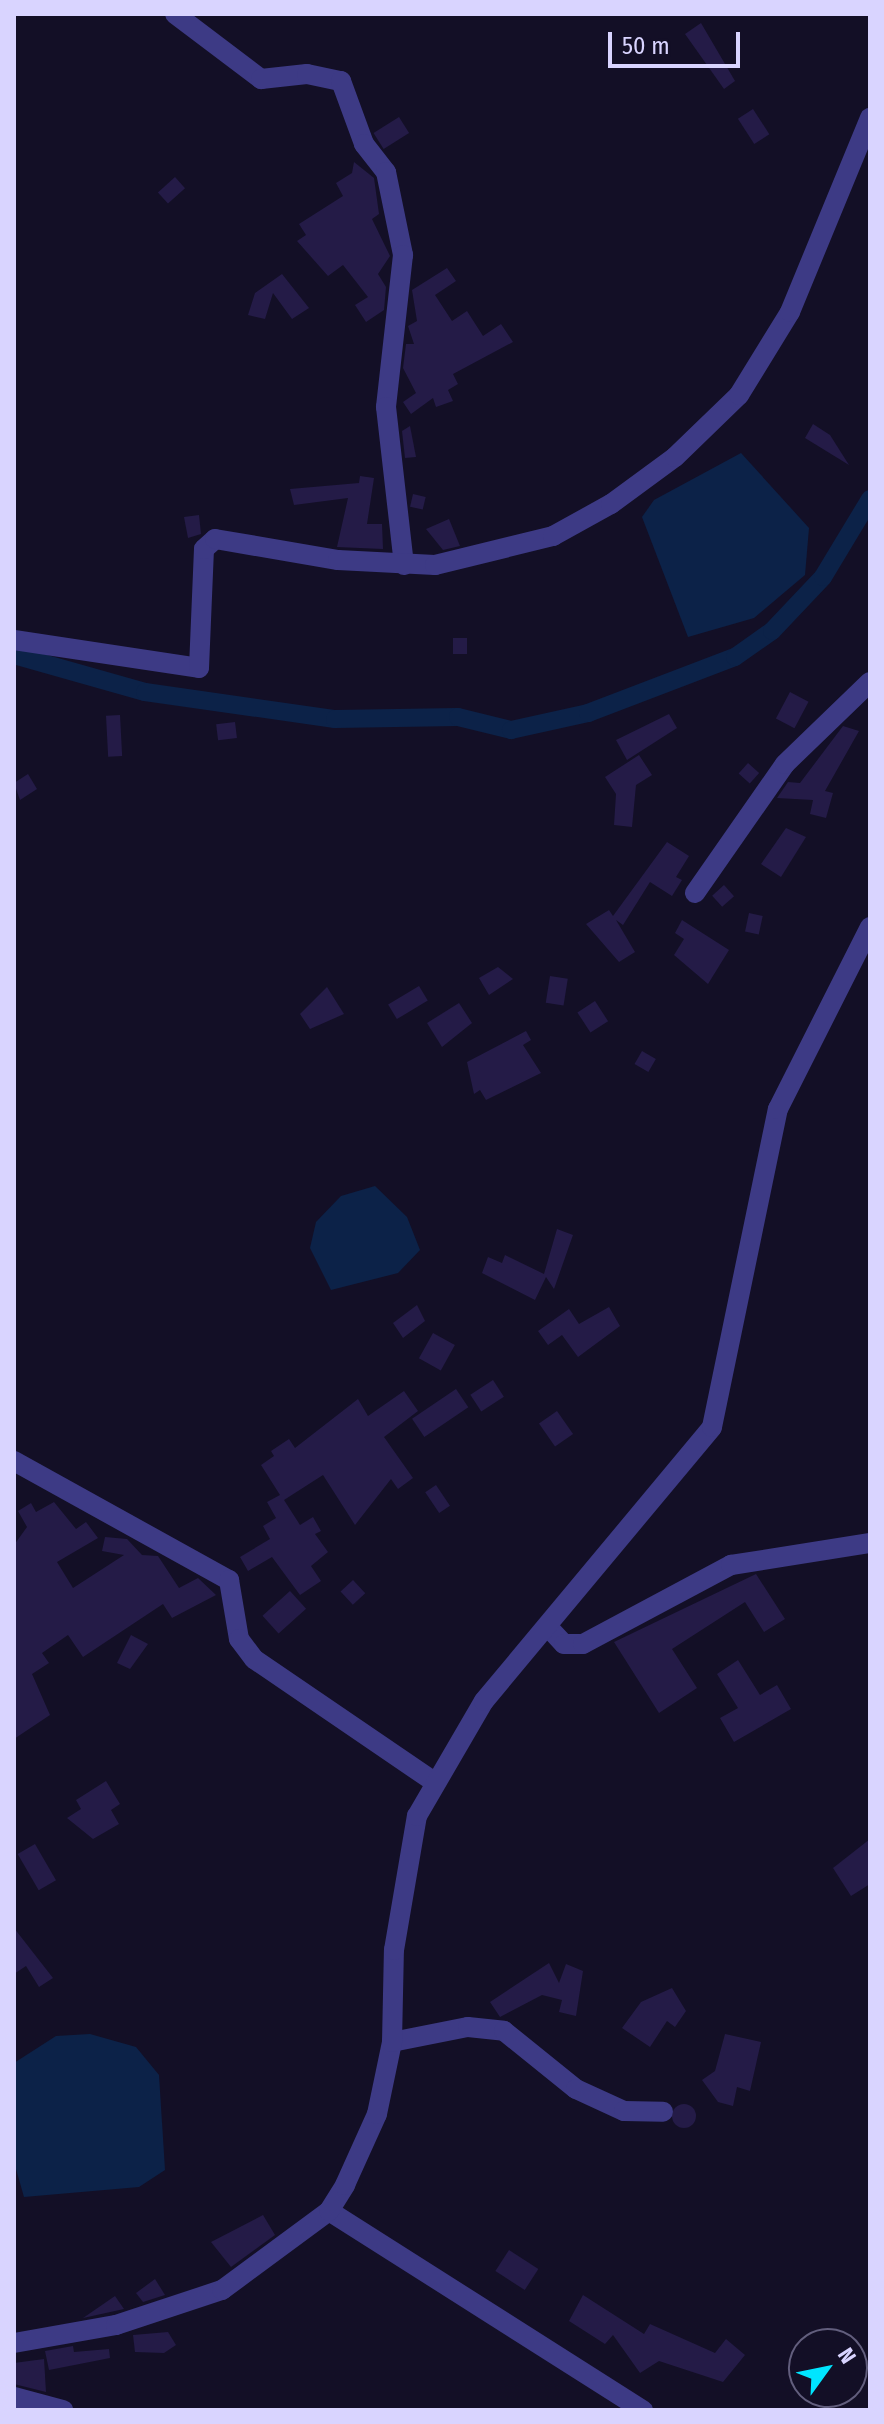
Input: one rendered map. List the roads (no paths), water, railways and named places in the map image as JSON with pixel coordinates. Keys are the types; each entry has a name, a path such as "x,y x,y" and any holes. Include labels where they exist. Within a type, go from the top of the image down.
{"street":[{"path":"175,14 261,79 307,74 341,81 364,144 386,172 403,255 386,407 404,565"},
{"path":"14,640 199,668 204,549 215,539 404,565 435,565 553,536 635,487 700,434 739,395 790,312 870,118"},
{"path":"695,893 785,764 870,682"},
{"path":"14,2343 116,2325 222,2290 329,2211 377,2114 392,2042 394,1950 417,1816 434,1782 484,1701 549,1628 712,1427 778,1109 870,927"},
{"path":"14,1461 229,1580 239,1639 254,1659 434,1782"},
{"path":"549,1628 564,1644 583,1644 731,1565 870,1543"},
{"path":"392,2042 468,2027 504,2031 576,2089 624,2111 663,2112"},
{"path":"329,2211 643,2410"},
{"path":"14,2397 63,2410"}],"water":[{"path":"741,453 809,528 805,575 754,618 688,637 642,517 654,500"},
{"path":"375,1186 407,1217 420,1250 398,1273 331,1290 310,1248 316,1222 341,1196"},
{"path":"90,2034 136,2047 159,2075 165,2170 139,2187 24,2197 14,2162 14,2063 56,2036"}],"waterway":[{"path":"14,655 145,692 335,719 458,717 511,730 588,713 735,657 772,631 823,577 870,499"}]}
